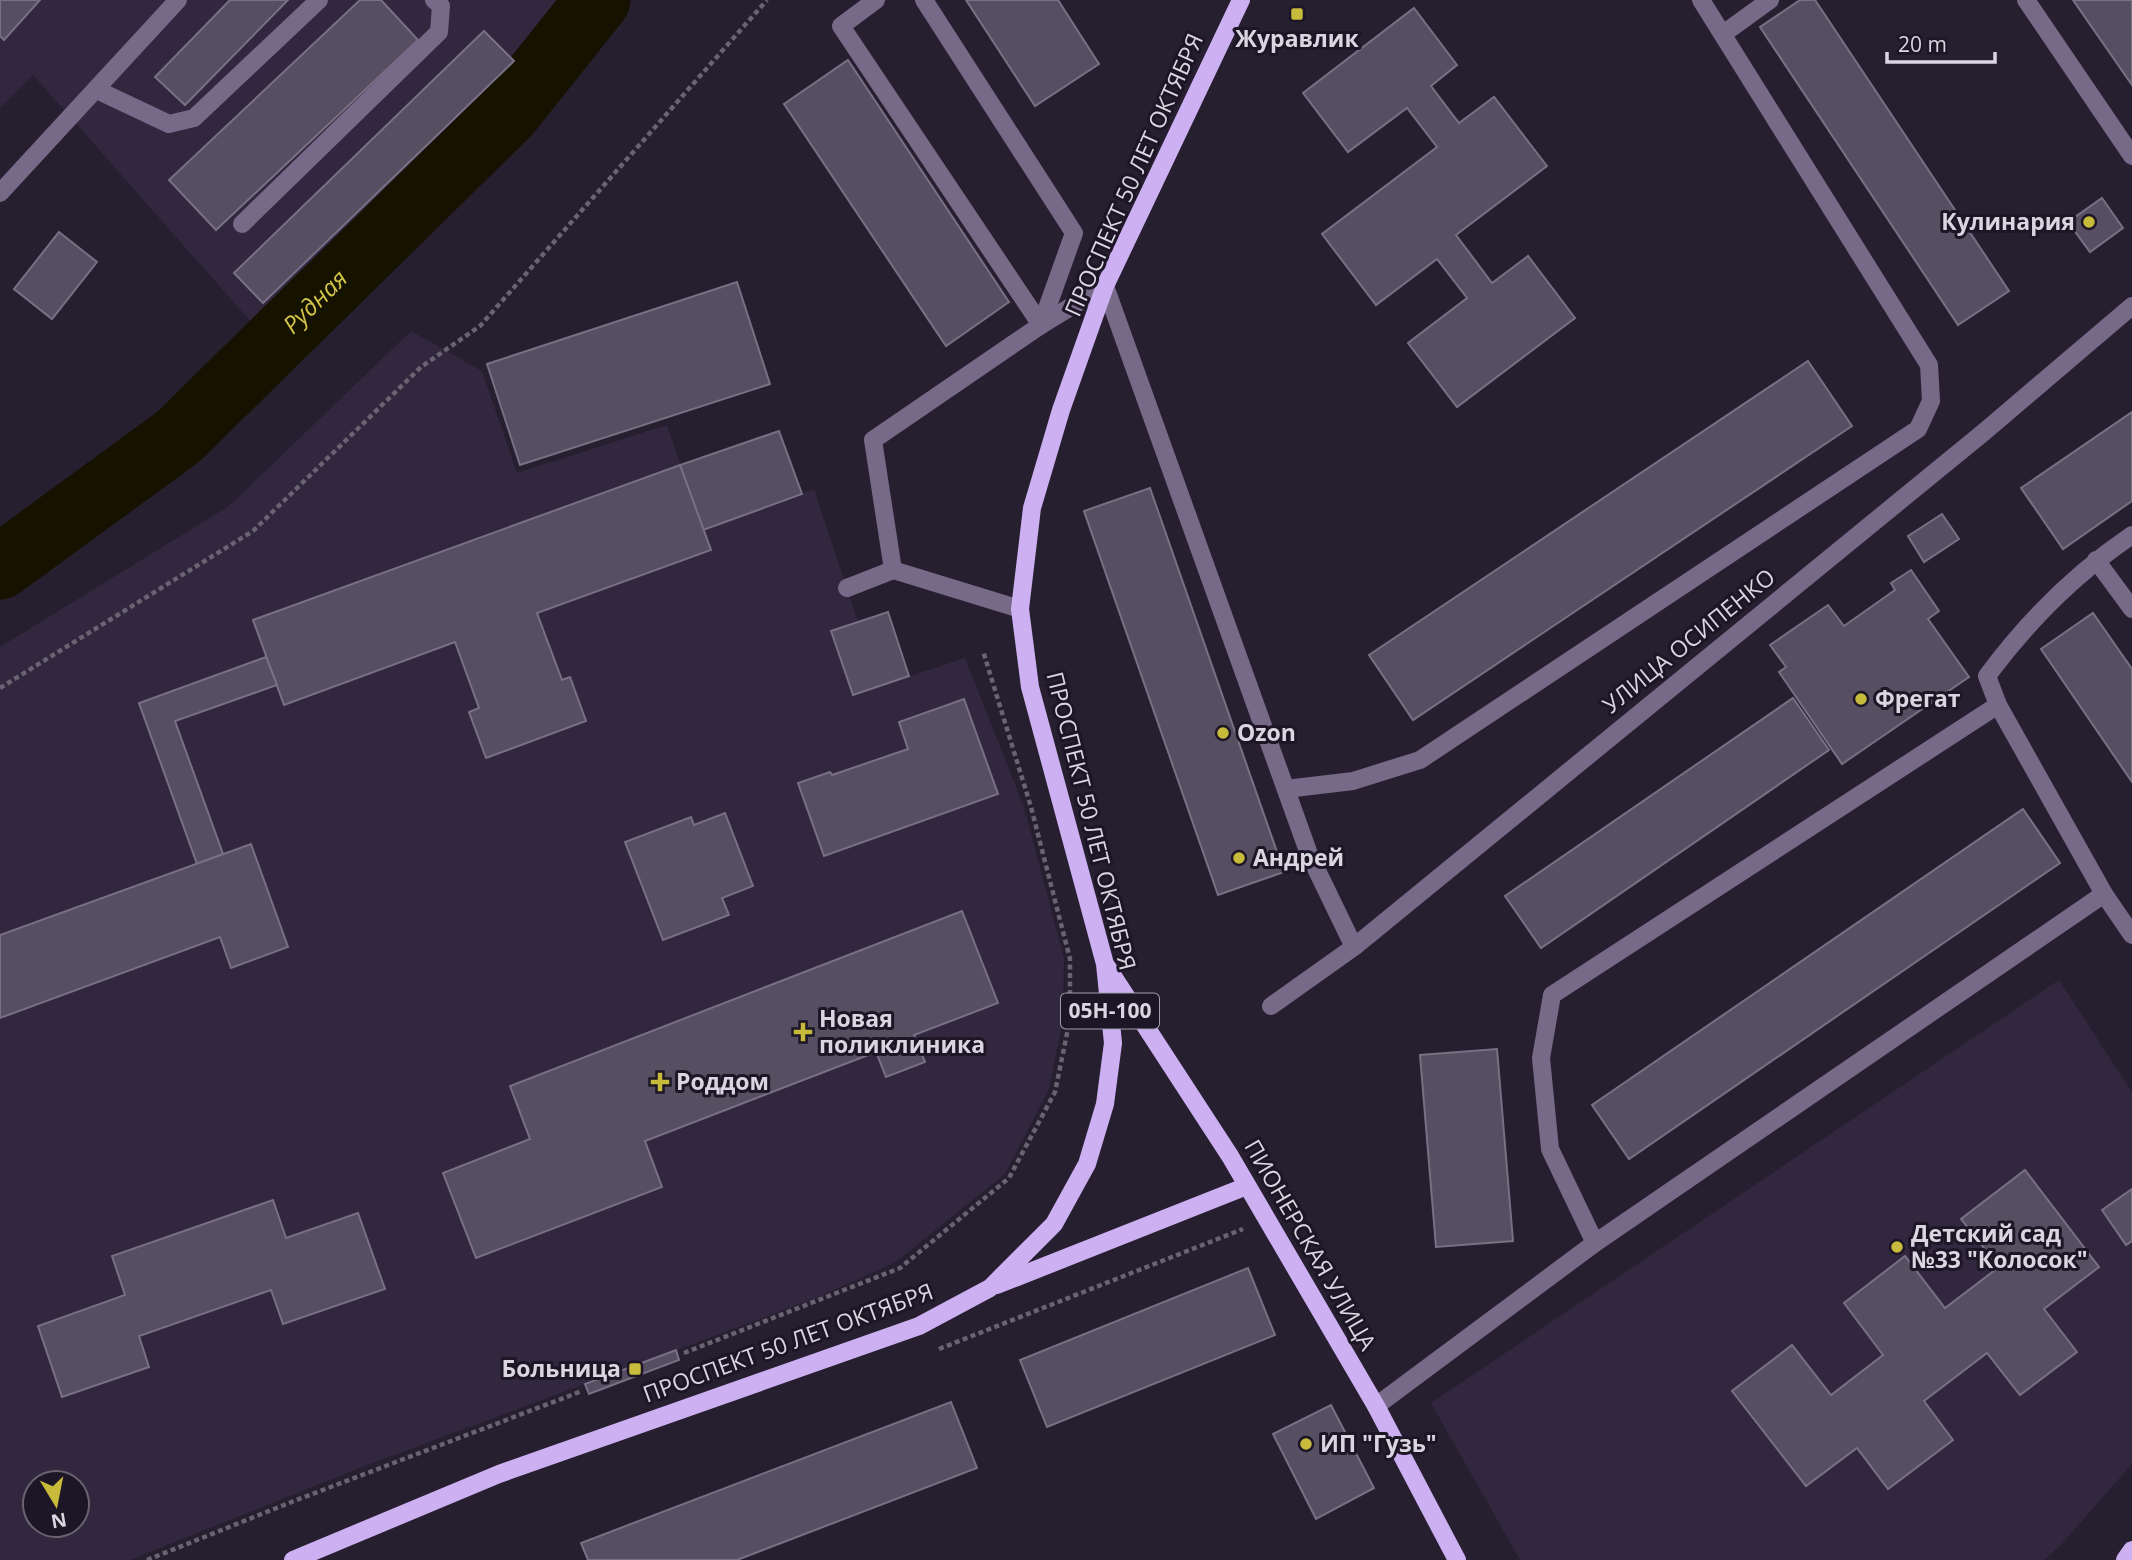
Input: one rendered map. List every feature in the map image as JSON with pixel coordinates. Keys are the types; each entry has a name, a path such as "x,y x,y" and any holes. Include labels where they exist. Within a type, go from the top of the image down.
{"main road":[{"name":"ПРОСПЕКТ 50 ЛЕТ ОКТЯБРЯ","path":"293,1560 499,1474 919,1326 990,1288 1054,1224 1087,1164 1105,1104 1113,1043 1105,964 1030,687 1020,609 1032,508 1061,410 1105,286 1241,0"},
{"name":"ПИОНЕРСКАЯ УЛИЦА","path":"1105,964 1230,1156 1376,1406 1457,1560"},
{"path":"990,1288 1247,1186"},
{"path":"2124,1560 2132,1550"}],"street":[{"path":"0,193 178,0"},
{"path":"97,90 169,124 194,118 319,0"},
{"path":"242,224 439,33 440,6 434,0"},
{"path":"876,0 841,26 1041,326"},
{"path":"924,0 1074,233 1041,326"},
{"path":"1286,789 1353,781 1420,760 1918,429 1931,401 1929,365 1701,0"},
{"path":"1723,34 1770,0"},
{"path":"2026,0 2132,156"},
{"path":"893,570 873,440 1105,286 1309,854 1354,947"},
{"name":"УЛИЦА ОСИПЕНКО","path":"1271,1006 1354,947 1984,432 2132,306"},
{"path":"2132,535 2096,560 2014,639 1987,676 1998,705 2104,894 2132,934"},
{"path":"2096,560 2132,609"},
{"path":"847,588 893,570 1020,609"},
{"path":"1595,1243 1549,1149 1541,1058 1552,995 1998,705"},
{"path":"1376,1406 1595,1243 2104,894"}],"path":[{"path":"0,688 253,531 421,367 480,326 766,0"},
{"path":"684,1353 900,1268 1009,1178 1055,1092 1070,1019 1070,959 1031,807 983,651"},
{"path":"147,1560 582,1391"}],"shaded area":[{"path":"0,0 562,0 571,4 481,111 252,323 33,75 0,108"},
{"path":"411,331 482,371 517,473 667,425 703,530 814,489 858,622 831,632 852,695 965,658 1024,807 1064,958 1063,1020 1049,1089 1005,1174 896,1262 819,1297 357,1469 130,1560 0,1560 0,647 229,506"},
{"name":"Детский сад №33 \"Колосок\"","path":"2059,980 2132,1092 2132,1464 2060,1546 2044,1560 1520,1560 1431,1403"}],"building":[{"path":"0,0 40,0 4,40 0,36"},
{"path":"230,0 288,0 185,105 155,77"},
{"path":"360,0 381,0 418,40 216,230 169,180"},
{"path":"966,0 1058,0 1099,64 1035,106"},
{"path":"1800,0 1815,0 2009,291 1958,325 1760,27"},
{"path":"2073,0 2132,0 2132,85"},
{"path":"1414,8 1457,65 1431,86 1459,123 1494,97 1547,166 1456,235 1492,283 1528,256 1575,318 1457,407 1408,343 1467,298 1437,259 1376,305 1322,234 1437,147 1407,108 1348,152 1303,93"},
{"path":"484,31 514,61 263,303 234,273"},
{"path":"848,60 1009,302 946,346 784,104"},
{"path":"2102,198 2123,228 2090,252 2068,222"},
{"path":"59,232 97,262 52,319 14,289"},
{"path":"737,282 770,384 520,465 487,364"},
{"path":"1808,361 1852,426 1413,720 1369,655"},
{"path":"2132,412 2132,501 2063,549 2021,488"},
{"path":"779,431 802,494 703,530 680,465"},
{"path":"680,465 711,550 537,613 562,680 570,677 586,721 486,758 469,712 479,708 455,642 284,705 253,620"},
{"path":"1150,488 1284,872 1218,895 1084,511"},
{"path":"1942,514 1959,539 1924,562 1908,536"},
{"path":"1911,570 1939,611 1928,619 1969,677 1842,764 1779,672 1786,667 1770,645 1828,605 1844,626 1895,590 1891,583"},
{"path":"888,612 909,676 853,695 831,631"},
{"path":"2093,613 2132,669 2132,782 2041,649"},
{"path":"266,657 277,685 175,721 223,854 197,864 139,703"},
{"path":"1793,698 1829,750 1541,948 1505,896"},
{"path":"964,699 998,794 824,856 798,783 830,772 832,775 908,749 899,722"},
{"path":"2023,809 2060,863 1629,1159 1592,1105"},
{"path":"725,813 753,886 722,898 729,915 663,940 625,842 691,817 694,825"},
{"path":"251,844 288,947 231,968 220,937 0,1018 0,935"},
{"name":"Роддом","path":"962,911 998,1003 914,1035 925,1062 886,1077 876,1052 645,1141 662,1187 476,1258 443,1173 530,1139 510,1086"},
{"path":"1497,1049 1513,1241 1436,1247 1420,1055"},
{"path":"2025,1170 2099,1267 2044,1309 2077,1352 2020,1395 1987,1353 1924,1401 1953,1440 1888,1489 1857,1448 1806,1486 1732,1391 1792,1345 1831,1395 1883,1355 1844,1303 1905,1256 1945,1308 1999,1267 1961,1219"},
{"path":"2132,1189 2132,1241 2126,1245 2102,1210"},
{"path":"273,1200 286,1238 358,1213 385,1289 283,1324 271,1290 139,1336 149,1367 62,1397 38,1326 125,1295 112,1256"},
{"path":"1248,1268 1275,1335 1047,1427 1020,1360"},
{"path":"676,1350 679,1360 589,1394 585,1384"},
{"path":"951,1402 977,1468 737,1560 588,1560 581,1543"},
{"path":"1331,1405 1374,1488 1316,1519 1273,1434"}],"waterway":[{"name":"Рудная","path":"0,567 178,437 508,113 598,0"}],"place":[{"name":"Журавлик","path":"1297,14"},
{"name":"Кулинария","path":"2089,222"},
{"name":"Фрегат","path":"1861,699"},
{"name":"Ozon","path":"1223,733"},
{"name":"Андрей","path":"1239,858"},
{"name":"Новая поликлиника","path":"803,1032"},
{"name":"Роддом","path":"660,1082"},
{"name":"Детский сад №33 \"Колосок\"","path":"1897,1247"},
{"name":"Больница","path":"635,1369"},
{"name":"ИП \"Гузь\"","path":"1306,1444"}]}
